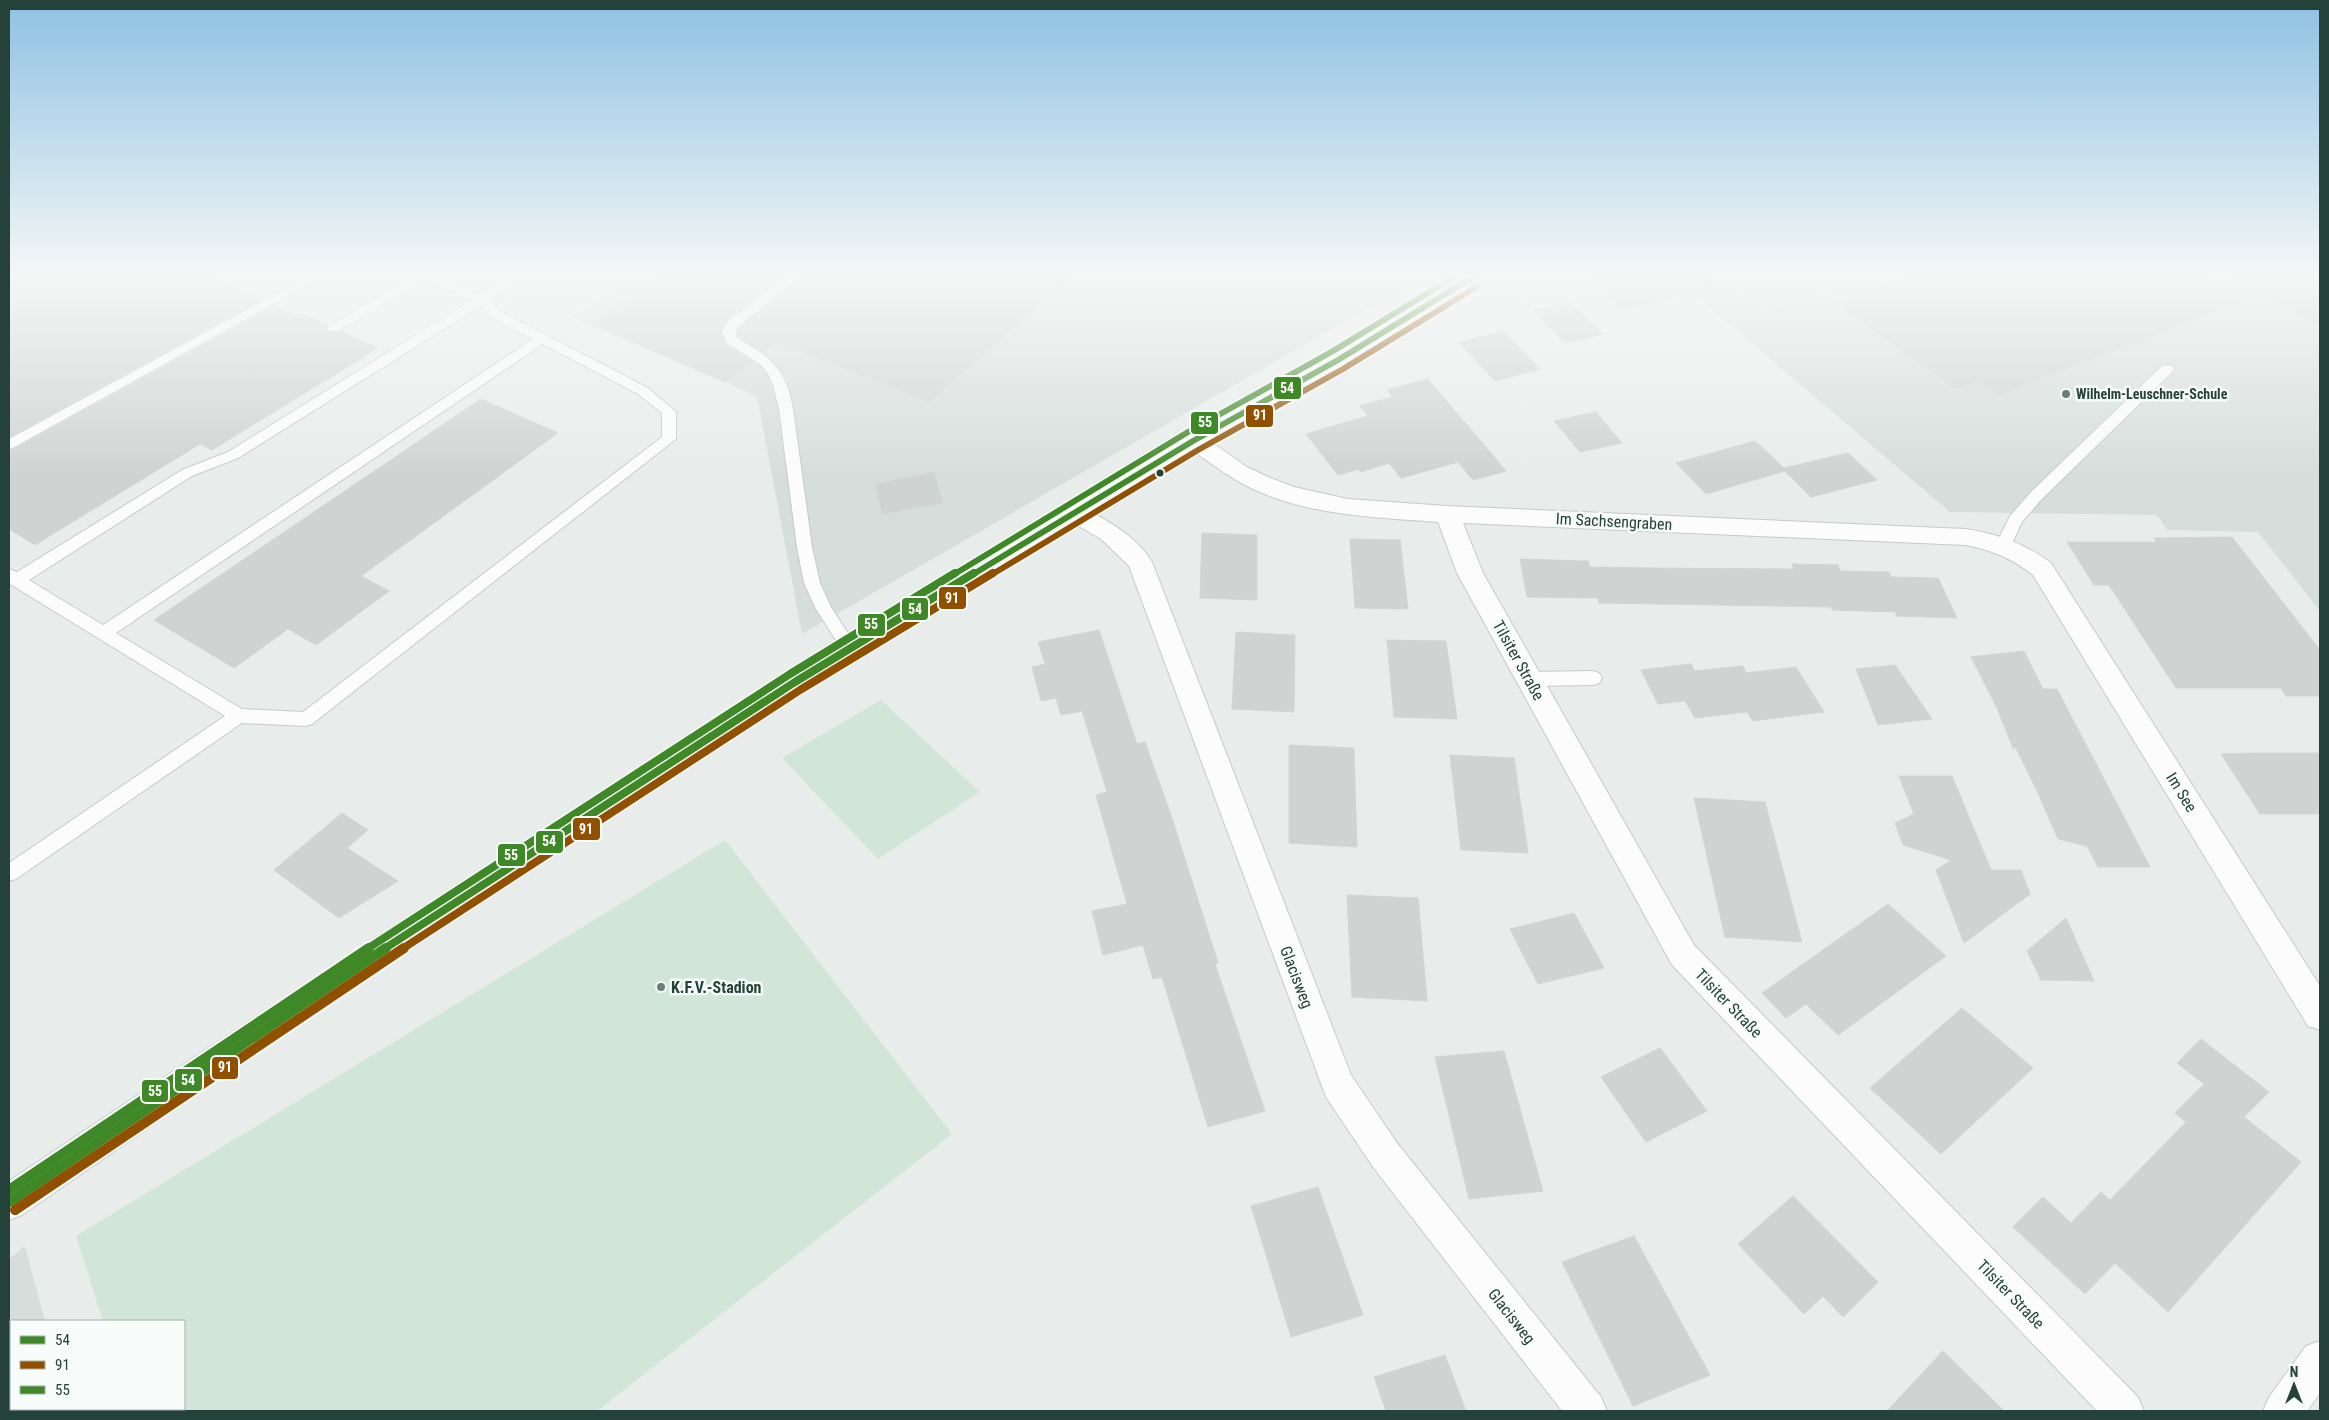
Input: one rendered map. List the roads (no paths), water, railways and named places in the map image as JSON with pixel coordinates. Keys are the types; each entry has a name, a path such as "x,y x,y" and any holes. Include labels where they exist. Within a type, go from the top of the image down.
{"street":[{"path":"9,1202 335,981 795,682 1193,441 1365,343"},
{"name":"Im Sachsengraben","path":"1193,441 1239,472 1289,494 1348,507 1448,514 1965,537 2004,544 2027,556 2042,569"},
{"name":"Glacisweg","path":"1075,513 1110,532 1140,562 1338,1085 1385,1156 1587,1411"},
{"name":"Tilsiter Straße","path":"1448,514 1470,572 1683,955 2124,1411"},
{"name":"Im See","path":"2042,569 2320,1015"},
{"path":"2283,1411 2320,1360"}],"lane":[{"path":"9,445 195,343"},
{"path":"412,343 233,455 187,474 12,577 239,716 306,719 670,439 669,412 642,391 548,343"},
{"path":"104,633 537,343"},
{"path":"736,343 756,354 768,364 775,373 782,389 798,487 802,532 812,580 817,597 825,613 850,649"},
{"path":"2004,544 2014,520 2035,497 2167,369"},
{"path":"1530,679 1593,678"},
{"path":"9,873 239,716"}],"place":[{"name":"Wilhelm-Leuschner-Schule","path":"2066,394"},
{"name":"K.F.V.-Stadion","path":"661,987"}]}
